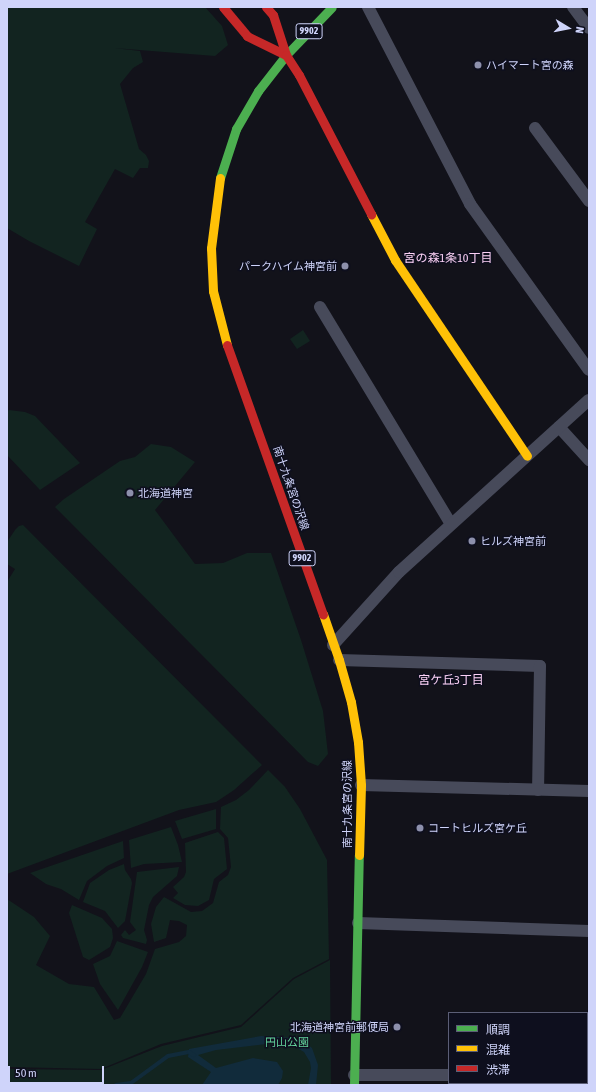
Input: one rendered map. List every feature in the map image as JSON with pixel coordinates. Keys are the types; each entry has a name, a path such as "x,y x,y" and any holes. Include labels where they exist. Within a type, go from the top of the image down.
{"main road":[{"path":"223,7 247,36 286,55"},
{"path":"266,7 273,16 286,55 299,75 395,260 527,456"},
{"name":"南十九条宮の沢線","path":"332,7 286,55 258,91 240,122 224,162 215,208 211,248 213,291 224,336 339,660 351,702 358,742 361,785 354,1080"}],"street":[{"path":"368,7 470,204 589,370"},
{"path":"573,7 589,28"},
{"path":"535,128 589,201"},
{"path":"320,307 451,524"},
{"path":"333,645 399,572 589,400"},
{"path":"559,427 589,460"},
{"path":"339,660 540,666 538,790"},
{"path":"361,785 589,791"},
{"path":"358,923 589,930"},
{"path":"354,1080 448,1075"}],"green space":[{"path":"7,7 205,7 222,26 228,45 215,56 114,48 140,51 143,62 133,68 120,84 139,149 146,155 149,161 148,168 140,168 133,178 115,169 85,222 97,229 79,266 29,241 7,228"},
{"path":"303,330 310,341 297,349 290,339"},
{"path":"7,411 25,412 35,416 80,463 40,490 7,455"},
{"path":"151,444 171,447 195,462 155,510 195,564 223,563 247,553 271,553 301,640 323,711 328,754 318,766 308,762 55,507 64,499 120,461 135,457"},
{"path":"23,525 262,765 234,790 216,802 179,810 7,874 7,582 15,569 7,564 7,542 15,530 19,526"},
{"path":"268,770 285,787 300,809 327,860 329,959 293,978 241,1025 161,1044 101,1069 7,1067 7,899 34,917 50,936 36,965 69,984 94,987 114,1020 120,1018 146,974 155,949 179,942 186,936 187,925 179,921 170,920 166,938 154,942 151,924 156,907 164,897 191,912 202,911 213,903 219,882 228,875 231,867 228,838 220,829 221,807 236,800 249,790"},
{"path":"216,809 216,829 182,839 175,821"},
{"path":"171,827 178,845 182,862 144,864 131,868 129,840"},
{"path":"218,832 224,838 227,869 214,879 209,900 198,906 185,905 173,898 178,893 173,887 184,877 186,872 185,843"},
{"path":"123,841 124,858 107,866 87,881 79,900 61,889 46,884 30,873"},
{"path":"124,864 125,870 132,883 125,921 118,928 105,911 83,902 90,883 109,870"},
{"path":"179,867 177,876 153,897 149,905 144,930 147,940 146,944 123,938 121,935 125,930 129,935 136,930 130,922 137,872"},
{"path":"72,905 102,918 112,929 113,938 110,947 89,960 83,957 69,913"},
{"path":"117,941 148,952 142,967 118,1010 100,984 93,964 110,956"},
{"name":"円山公園","path":"330,960 331,1085 7,1085 7,1069 101,1070 162,1046 241,1027 294,979"}],"water":[{"path":"261,1036 294,1038 306,1043 312,1048 318,1065 316,1085 308,1085 311,1068 310,1062 304,1052 292,1045 274,1043 216,1050 198,1055 216,1068 253,1058 277,1062 283,1071 282,1078 278,1085 202,1085 211,1072 188,1057 189,1049"}],"waterway":[{"path":"116,1085 131,1083 168,1056 189,1052 194,1055"},
{"path":"7,1084 49,1085"}],"traffic: fast":[{"path":"220,178 236,129 258,91 286,55 332,7"},
{"path":"354,1085 359,855"}],"traffic: slow":[{"path":"220,178 211,248 213,291 227,345"},
{"path":"371,214 395,260 527,456"},
{"path":"323,614 339,660 351,702 358,742 361,785 359,855"}],"traffic: jam":[{"path":"223,7 247,36 286,55"},
{"path":"266,7 273,15 286,55 299,75 371,214"},
{"path":"227,345 323,614"}],"place":[{"name":"ハイマート宮の森","path":"478,65"},
{"name":"パークハイム神宮前","path":"345,266"},
{"name":"北海道神宮","path":"130,493"},
{"name":"ヒルズ神宮前","path":"472,541"},
{"name":"コートヒルズ宮ケ丘","path":"420,828"},
{"name":"北海道神宮前郵便局","path":"397,1027"}],"district":[{"name":"宮の森1条10丁目","path":"448,259"},
{"name":"宮ケ丘3丁目","path":"451,681"}]}
